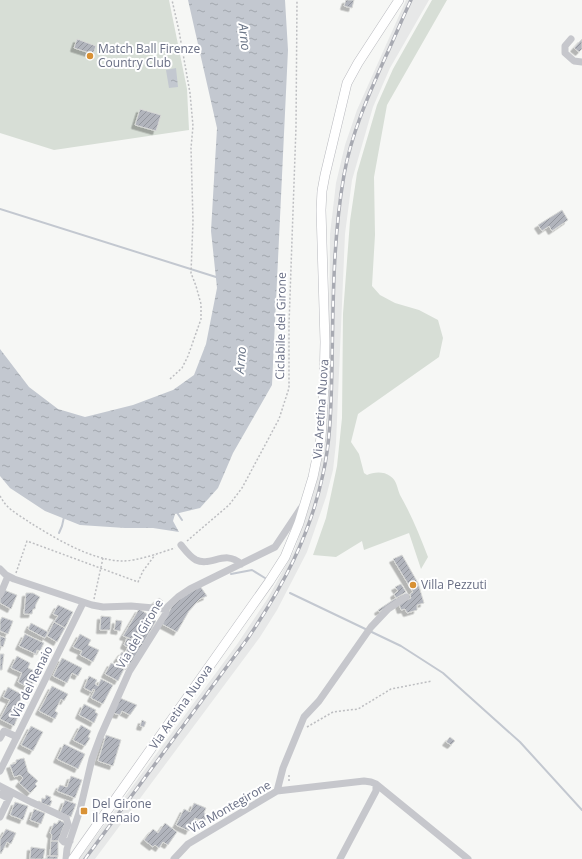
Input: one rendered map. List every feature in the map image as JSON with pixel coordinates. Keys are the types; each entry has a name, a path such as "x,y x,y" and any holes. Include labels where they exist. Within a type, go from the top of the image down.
{"main road":[{"name":"Via Aretina Nuova","path":"73,859 269,582 285,557 295,534 318,457 321,438 325,333 321,210 322,191 347,83 358,63 399,0"}],"street":[{"path":"570,39 565,46 565,54 574,61 582,62"},
{"name":"Via del Girone","path":"66,859 67,849 80,810 92,759 101,735 126,679 159,626 166,613 165,609 183,593 275,547 306,500"},
{"path":"180,545 198,561 203,562 232,558 241,564"},
{"path":"0,569 12,576 83,603 104,607 131,606 165,609"},
{"path":"0,595 12,576"},
{"path":"277,791 283,768 304,717 319,701 372,627 388,609 406,597"},
{"name":"Via del Renaio","path":"0,771 83,603"},
{"path":"0,738 2,730 17,737"},
{"name":"Via Montegirone","path":"174,859 188,844 277,791 364,781 376,784"},
{"path":"340,859 376,791 376,784"},
{"path":"376,784 468,859"},
{"path":"0,786 10,796"},
{"path":"0,794 10,796 66,818 68,824 62,840 64,842 70,841 80,848"},
{"path":"0,817 10,796"}],"path":[{"path":"170,379 182,368 188,356 201,319 201,304 191,273 193,220 193,126 190,93 172,0"},
{"name":"Ciclabile del Girone","path":"0,496 7,506 17,514 50,535 103,558 125,561 176,548 229,505 242,488 256,465 279,419 289,388 289,324 296,127 297,0"},
{"path":"12,576 27,542 101,570 138,582 155,554"},
{"path":"93,602 103,558"},
{"path":"304,730 311,724 333,712 358,709 391,688 432,682"},
{"path":"289,772 290,789"}],"shaded area":[{"name":"Match Ball Firenze Country Club","path":"0,0 169,0 187,89 189,130 54,150 0,133"},
{"path":"406,0 429,0 390,68 373,107 352,180 345,234 336,443 333,470 326,497 307,552 277,610 260,637 95,859 79,859 238,643 268,598 295,549 316,483 324,440 329,336 330,234 336,183 345,145 357,110"},
{"path":"432,0 447,0 387,105 374,177 375,235 372,286 380,295 395,303 419,310 438,320 443,338 439,357 358,414 351,442 359,454 364,473 367,475 372,473 385,473 388,474 395,482 428,557 421,569 409,533 364,550 362,541 336,557 313,555 326,518 337,466 342,418 343,314 350,221 357,173 377,105 393,69"}],"water":[{"name":"Arno","path":"188,0 285,0 288,50 272,385 233,453 218,488 200,508 175,514 173,521 179,532 153,528 80,525 45,511 10,488 0,476 0,349 29,387 58,409 85,417 133,405 173,390 194,375 206,344 217,288 211,231 217,128"},
{"path":"176,68 178,87 169,88 166,70"}],"building":[{"path":"346,0 354,0 352,8 344,6"},
{"path":"77,39 96,46 93,54 74,48"},
{"path":"582,39 582,49 579,52 574,48"},
{"path":"140,109 161,115 156,131 135,125"},
{"path":"562,210 568,220 552,231 549,226 542,231 538,225"},
{"name":"Villa Pezzuti","path":"402,555 418,583 424,603 417,605 417,610 407,613 405,609 401,610 399,604 411,598 410,594 413,592 393,559"},
{"path":"401,584 406,592 396,598 394,594 398,591 395,587"},
{"path":"200,586 207,596 200,599 189,611 177,632 162,624 174,603"},
{"path":"4,590 17,595 11,609 0,603"},
{"path":"26,593 33,593 40,597 35,609 33,609 32,614 24,614"},
{"path":"159,598 163,601 161,604 155,605 153,603"},
{"path":"396,598 397,601 379,612 378,610"},
{"path":"58,605 73,612 65,628 54,622 58,616 53,614"},
{"path":"139,609 149,615 135,640 123,636"},
{"path":"101,616 111,617 110,630 100,630"},
{"path":"2,617 13,621 8,634 0,631 0,621"},
{"path":"149,617 156,621 143,644 136,640"},
{"path":"116,620 122,621 120,631 114,630"},
{"path":"54,622 65,628 57,642 47,636"},
{"path":"31,623 48,632 45,638 28,629"},
{"path":"25,634 44,643 40,651 37,650 36,654 19,646"},
{"path":"80,634 91,640 88,645 99,650 93,662 80,655 82,651 73,647"},
{"path":"0,636 6,638 3,647 0,646"},
{"path":"127,638 136,640 143,644 129,666 117,659 122,652 125,653 128,647 124,645"},
{"path":"0,654 4,654 2,670 0,670"},
{"path":"17,656 30,663 28,668 37,672 31,689 18,682 22,673 11,668"},
{"path":"62,658 82,668 78,676 72,673 67,683 53,676"},
{"path":"111,663 124,669 118,681 105,674"},
{"path":"89,676 97,680 95,684 98,686 101,679 113,685 103,704 91,698 95,690 93,689 92,692 84,688"},
{"path":"52,686 68,694 64,701 61,699 55,711 58,713 55,719 39,711"},
{"path":"8,687 23,695 19,702 22,704 14,726 0,719 10,700 3,697"},
{"path":"120,698 137,705 130,715 122,711 120,715 113,713"},
{"path":"84,704 96,710 95,712 98,714 94,723 79,715"},
{"path":"142,720 146,722 144,727 140,726"},
{"path":"81,725 91,731 88,737 90,738 85,746 73,740"},
{"path":"31,726 43,732 33,751 21,745"},
{"path":"106,735 121,740 113,766 98,761"},
{"path":"450,737 455,741 451,745 446,742"},
{"path":"64,744 85,754 78,769 57,759"},
{"path":"24,758 28,772 38,781 35,784 37,786 30,793 19,783 23,778 20,775 14,777 10,765 16,763 16,760"},
{"path":"71,776 82,780 75,798 57,791 60,785 67,787"},
{"path":"46,795 51,797 50,800 52,801 50,806 41,803 42,798 45,799"},
{"path":"65,800 76,804 71,817 60,813"},
{"path":"15,802 28,806 23,820 10,815"},
{"path":"194,803 206,808 204,813 208,815 204,822 195,818 189,831 176,825 184,809 190,812"},
{"path":"34,809 45,813 41,824 30,820"},
{"path":"59,820 65,823 58,841 51,841 52,835 50,833 54,823 57,824"},
{"path":"165,823 177,832 168,845 163,842 159,848 155,845 153,847 144,840 153,829 158,833"},
{"path":"6,829 16,833 11,844 7,842 1,854 0,840"},
{"path":"51,841 58,841 58,856 50,856"},
{"path":"31,847 45,849 43,859 30,859"},
{"path":"47,856 58,856 57,859 47,859"}],"waterway":[{"path":"0,209 216,277"},
{"path":"176,511 182,520"},
{"path":"59,533 64,517"},
{"path":"231,574 252,570 265,578"},
{"path":"290,593 401,646 443,673 520,742 582,810"}],"railway":[{"path":"85,859 261,619 294,560 311,518 323,474 328,447 331,407 333,295 340,199 344,175 351,145 366,101 411,0"}],"place":[{"name":"Match Ball Firenze Country Club","path":"90,56"},
{"name":"Villa Pezzuti","path":"413,585"},
{"name":"Del Girone Il Renaio","path":"84,811"}]}
